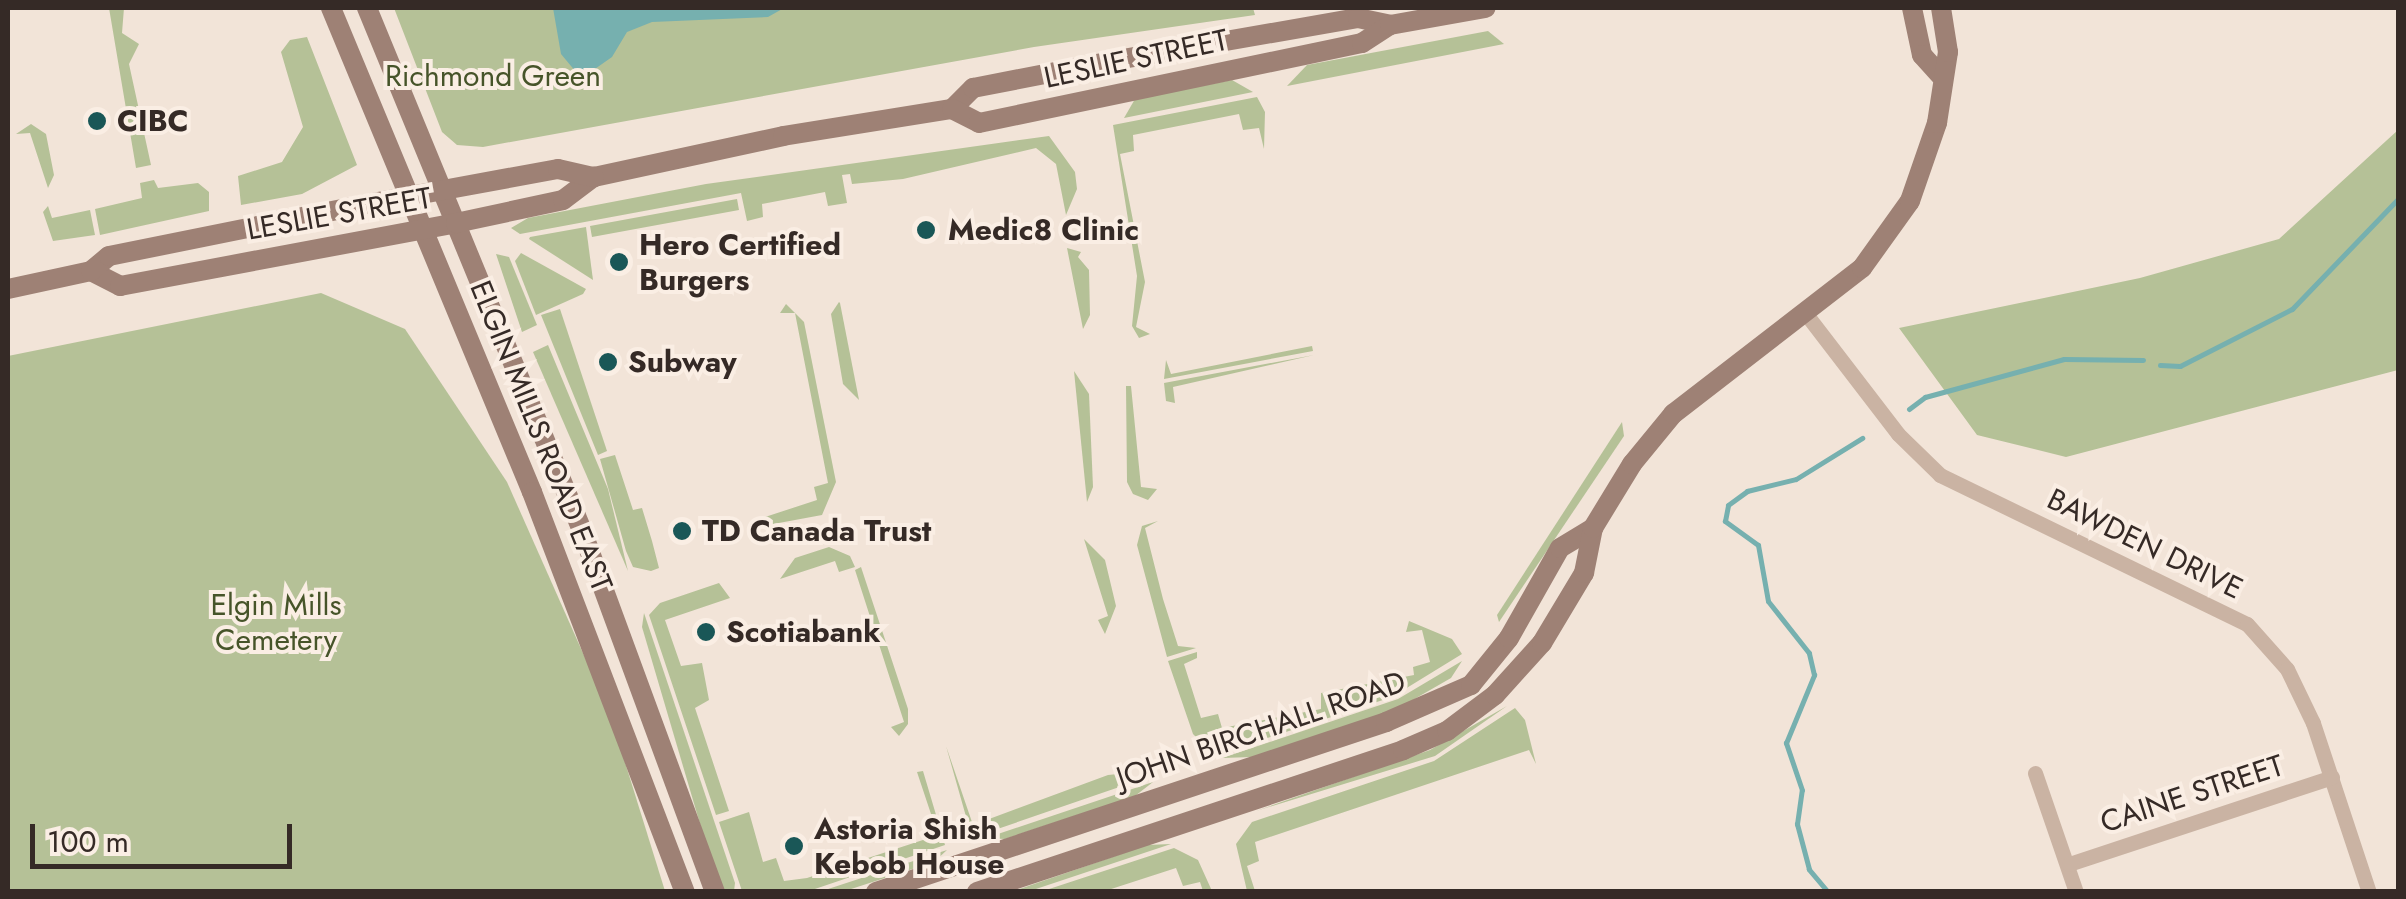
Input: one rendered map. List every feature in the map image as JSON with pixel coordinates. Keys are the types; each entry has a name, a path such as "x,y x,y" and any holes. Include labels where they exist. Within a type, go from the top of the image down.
{"main road":[{"name":"ELGIN MILLS ROAD EAST","path":"331,8 601,664 684,892"},
{"name":"ELGIN MILLS ROAD EAST","path":"367,8 580,528 715,892"},
{"name":"LESLIE STREET","path":"91,271 120,286 456,223 562,200 594,178 952,109 972,88 1358,18 1390,25 1486,8"},
{"path":"1912,8 1922,55 1940,76"},
{"name":"JOHN BIRCHALL ROAD","path":"977,892 1447,731 1495,695 1542,642 1584,573 1593,528 1632,464 1674,414 1862,268 1910,201 1937,123 1940,76 1948,52 1941,8"},
{"name":"LESLIE STREET","path":"952,109 979,123 1362,43 1390,25"},
{"name":"LESLIE STREET","path":"8,289 91,271 109,256 408,197 558,169 594,178"},
{"name":"JOHN BIRCHALL ROAD","path":"876,892 1386,722 1471,685 1509,638 1560,548 1593,528"}],"street":[{"name":"BAWDEN DRIVE","path":"1806,314 1898,434 1940,475 2247,624 2287,669 2332,776 2369,892"},
{"path":"2035,773 2076,892"},
{"name":"CAINE STREET","path":"2069,864 2332,776"}],"green space":[{"path":"109,8 124,8 122,33 139,44 129,64 151,165 136,168"},
{"name":"Richmond Green","path":"394,8 1253,8 1255,15 1034,47 483,147 457,145 442,132"},
{"path":"1488,31 1504,44 1287,86 1307,65"},
{"path":"307,37 357,165 302,194 241,205 238,176 282,162 303,127 281,52 290,40"},
{"path":"1232,80 1253,92 1124,118 1135,99"},
{"path":"1257,97 1265,112 1264,149 1259,128 1243,130 1239,114 1133,135 1134,151 1120,154 1145,282 1136,327 1150,334 1139,338 1132,326 1137,276 1113,125"},
{"path":"31,124 46,134 54,175 48,188 30,133 16,134"},
{"path":"2398,130 2398,370 2066,457 1977,435 1899,328 2140,278 2279,239"},
{"path":"1049,136 1075,172 1077,189 1066,215 1056,164 1036,148 903,179 852,184 850,174 842,175 847,203 828,206 825,192 762,204 763,217 747,221 741,193 520,234 511,228 528,218 706,184"},
{"path":"154,180 158,188 198,183 209,192 209,211 100,235 95,209 142,198 140,183"},
{"path":"737,199 739,210 592,237 590,226"},
{"path":"48,206 52,218 90,210 95,235 53,241 43,212"},
{"path":"586,227 593,280 529,239 530,237"},
{"path":"1067,248 1081,252 1078,257 1089,270 1090,315 1083,329"},
{"path":"521,253 586,289 583,294 536,315 515,261"},
{"path":"496,254 509,257 537,325 522,332"},
{"name":"Elgin Mills Cemetery","path":"321,293 405,329 507,482 610,714 665,891 8,892 8,356"},
{"path":"839,302 859,400 843,384 831,314"},
{"path":"786,304 795,313 780,313"},
{"path":"560,309 607,451 598,455 541,315"},
{"path":"795,313 804,322 836,482 822,515 768,525 762,518 817,500 814,487 828,483"},
{"path":"548,345 608,489 628,571 533,352"},
{"path":"1312,346 1313,351 1164,379 1166,360 1171,374"},
{"path":"1314,355 1173,387 1175,403 1166,401 1164,383"},
{"path":"1074,371 1089,394 1093,487 1087,502"},
{"path":"1126,386 1131,386 1141,487 1157,489 1148,500 1133,494 1127,482"},
{"path":"1622,422 1624,436 1499,622 1497,615"},
{"path":"615,455 633,510 642,508 659,568 651,571 633,567 626,551 600,459"},
{"path":"1158,521 1145,528 1163,599 1178,646 1196,648 1167,657 1137,545 1142,526"},
{"path":"1084,539 1105,560 1116,606 1105,634 1098,620 1108,616"},
{"path":"829,547 850,556 855,567 839,572 835,561 780,579 795,558"},
{"path":"861,567 908,709 908,724 899,736 891,727 904,722 855,570"},
{"path":"719,583 730,598 665,620 681,666 702,663 709,700 695,708 729,811 716,815 649,615 660,603"},
{"path":"644,613 735,883 734,891 722,891 703,834 642,627"},
{"path":"1409,621 1452,639 1462,654 1392,697 1213,754 1193,734 1168,661 1197,652 1197,658 1184,664 1201,718 1218,714 1222,728 1321,709 1321,693 1414,675 1413,667 1430,662 1422,630 1406,632"},
{"path":"1462,661 1451,678 1397,709 1252,757 1222,758 1398,699"},
{"path":"1507,706 1435,756 1256,811 1430,750"},
{"path":"1515,708 1525,720 1536,764 1529,750 1255,842 1259,861 1247,866 1255,891 1247,891 1236,844 1252,822 1434,761"},
{"path":"946,746 973,825 1108,775 1128,773 1131,783 980,835 967,820"},
{"path":"923,771 945,845 809,891 742,891 719,822 749,812 763,862 776,858 784,881 807,878 929,838 935,826 917,772"},
{"path":"1153,782 1135,796 1005,839 986,838"},
{"path":"1171,844 1030,891 1011,892 1147,845"},
{"path":"1174,848 1198,860 1212,891 1203,891 1200,882 1183,886 1176,868 1105,891 1043,891"},
{"path":"947,850 934,862 845,891 822,891"}],"water":[{"path":"553,8 784,8 768,17 652,22 627,32 612,57 592,71 576,72 561,54"}],"waterway":[{"path":"2160,365 2180,366 2292,309 2398,199"},
{"path":"1909,409 1925,397 2064,359 2143,360"},
{"path":"1828,892 1809,869 1797,824 1802,790 1786,743 1814,675 1809,653 1768,601 1758,545 1725,521 1728,505 1747,491 1796,479 1862,438"}],"place":[{"name":"CIBC","path":"97,121"},
{"name":"Medic8 Clinic","path":"926,230"},
{"name":"Hero Certified Burgers","path":"619,262"},
{"name":"Subway","path":"608,362"},
{"name":"TD Canada Trust","path":"682,531"},
{"name":"Scotiabank","path":"706,632"},
{"name":"Astoria Shish Kebob House","path":"794,846"}]}
